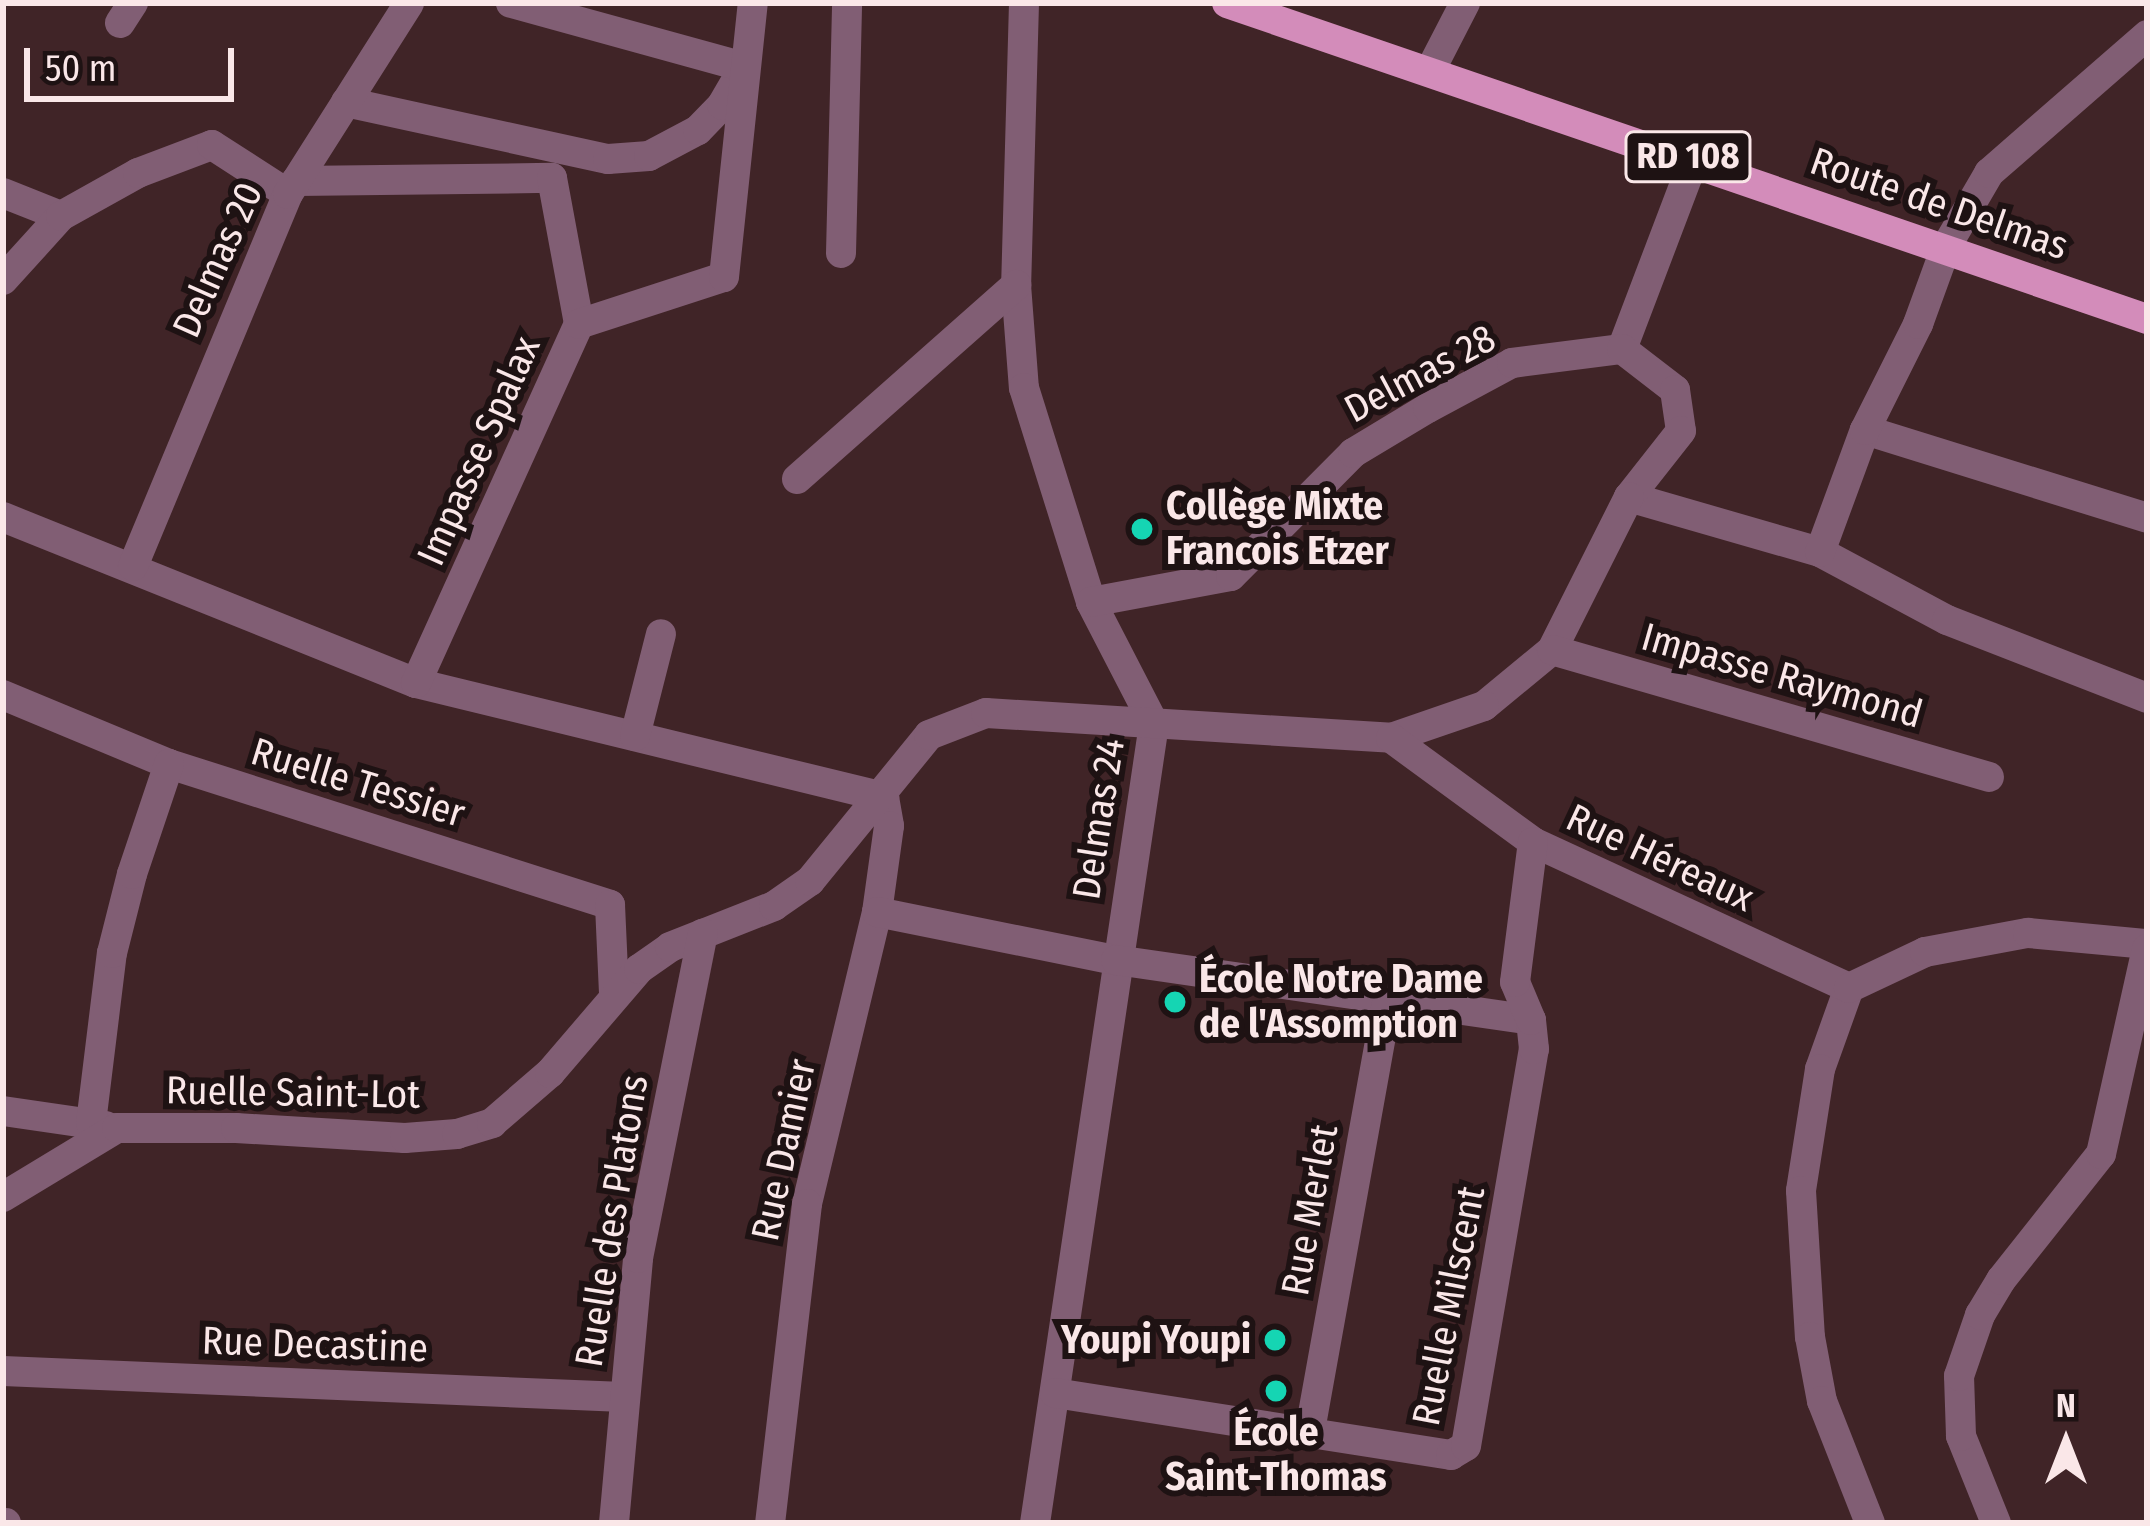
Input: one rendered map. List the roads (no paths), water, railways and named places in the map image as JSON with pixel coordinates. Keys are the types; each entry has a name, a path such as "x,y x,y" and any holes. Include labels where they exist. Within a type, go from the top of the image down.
{"main road":[{"name":"Route de Delmas","path":"1227,3 1694,159 2147,319"}],"street":[{"name":"Delmas 20","path":"133,566 292,188 410,3"},
{"path":"511,3 744,67"},
{"path":"346,102 608,159 649,156 698,130 722,105 744,67 753,3"},
{"path":"841,254 847,3"},
{"name":"Delmas 24","path":"1024,3 1016,285 1024,388 1091,602 1154,724 1035,1523"},
{"path":"1431,69 1465,3"},
{"path":"1820,552 1865,430 1918,324 1946,248 1989,173 2147,35"},
{"name":"Impasse Spalax","path":"416,683 579,324 724,277 744,67"},
{"path":"3,280 62,216 138,172 212,145 292,188 552,178 579,324"},
{"path":"1154,724 1391,738 1484,706 1552,650 1629,496 1681,431 1676,390 1622,349 1694,159"},
{"path":"3,193 62,216"},
{"path":"797,478 1016,285"},
{"name":"Delmas 28","path":"1091,602 1231,576 1353,453 1428,408 1512,364 1622,349"},
{"path":"1865,430 2147,518"},
{"path":"1629,496 1820,552 1947,620 2147,698"},
{"path":"3,518 133,566 416,683 884,797"},
{"path":"635,736 661,634"},
{"name":"Impasse Raymond","path":"1552,650 1989,777"},
{"name":"Ruelle Tessier","path":"3,695 170,764 610,905 614,993"},
{"name":"Ruelle Saint-Lot","path":"3,1197 104,1126 457,1135 492,1123 523,1101 614,993 670,947 774,906 810,881 884,797 908,756 928,735 956,720 1031,713 1154,724"},
{"name":"Rue Héreaux","path":"1391,738 1533,842 1849,988"},
{"path":"3,1111 104,1126 112,953 131,874 170,764"},
{"name":"Rue Damier","path":"770,1523 807,1204 878,912 889,826 884,797"},
{"name":"Ruelle Milscent","path":"1055,1393 1451,1455 1466,1445 1534,1049 1531,1020 1515,982 1533,842"},
{"path":"878,912 1116,960 1531,1020"},
{"name":"Ruelle des Platons","path":"614,1523 638,1258 703,933"},
{"path":"1870,1523 1822,1401 1810,1337 1801,1191 1820,1069 1849,988 1925,952 2028,933 2147,946 2101,1154 2001,1280 1980,1315 1959,1376 1961,1436 1996,1523"},
{"name":"Rue Merlet","path":"1309,1436 1388,998"},
{"name":"Rue Decastine","path":"3,1371 623,1397"}],"place":[{"name":"Collège Mixte Francois Etzer","path":"1142,529"},
{"name":"École Notre Dame de l'Assomption","path":"1175,1002"},
{"name":"Youpi Youpi","path":"1275,1340"},
{"name":"École Saint-Thomas","path":"1276,1391"}]}
